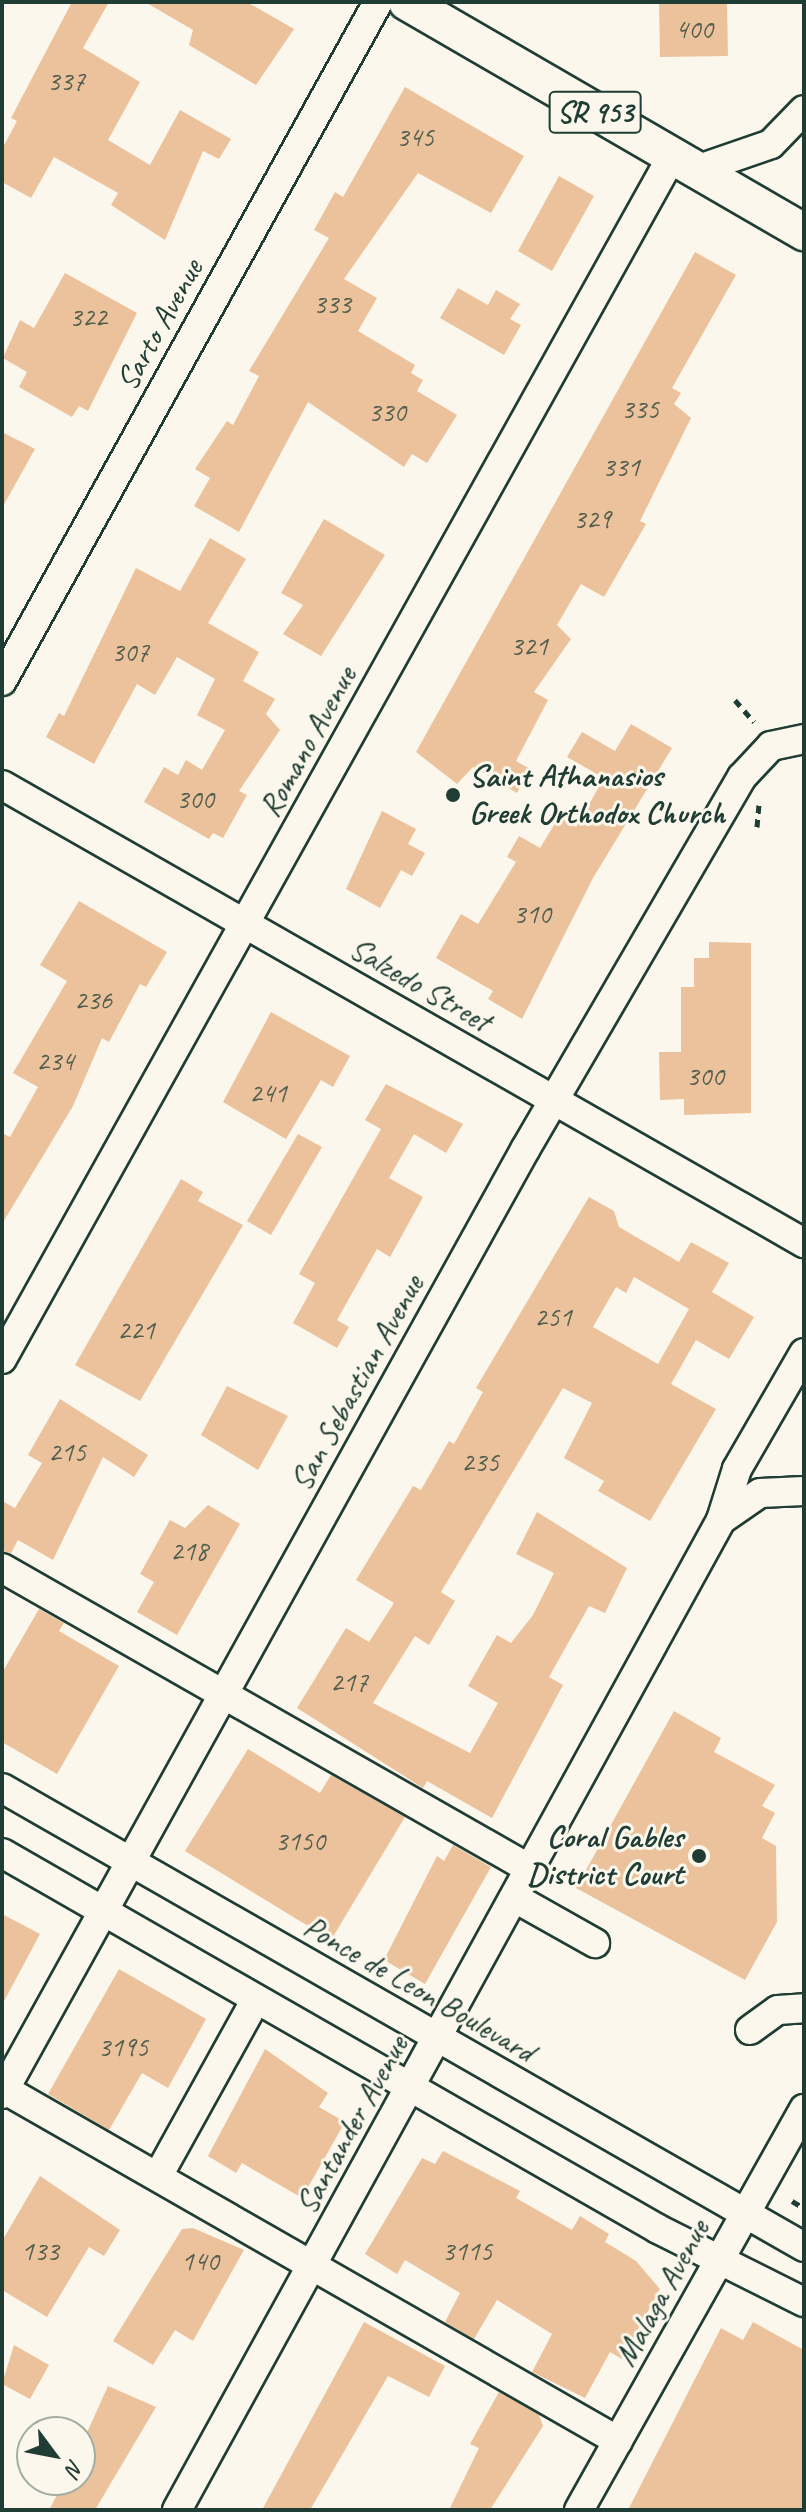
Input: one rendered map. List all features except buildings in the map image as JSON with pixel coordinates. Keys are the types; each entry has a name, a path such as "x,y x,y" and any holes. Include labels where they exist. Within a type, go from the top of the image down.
{"main road":[{"name":"SR 953","path":"407,2 804,232"}],"street":[{"name":"Sarto Avenue","path":"2,681 378,2"},
{"path":"684,163 771,144 804,110"},
{"name":"Romano Avenue","path":"2,1359 244,925 684,163"},
{"name":"San Sebastian Avenue","path":"3,2091 554,1100 742,777 771,746 804,739"},
{"name":"Salzedo Street","path":"2,785 804,1243"},
{"name":"Santander Avenue","path":"177,2510 412,2088 721,1520 737,1469 804,1353"},
{"name":"Santander Avenue","path":"721,1520 760,1493 804,1491"},
{"path":"2,1568 226,1691 530,1869"},
{"name":"Ponce de Leon Boulevard","path":"2,1788 804,2247"},
{"path":"2,1853 412,2088 804,2302"},
{"path":"515,1898 595,1943"},
{"path":"158,2176 256,1999"},
{"path":"750,2030 778,2010 804,2008"},
{"path":"3,2091 158,2176 618,2441"},
{"name":"Malaga Avenue","path":"579,2510 804,2109"}],"path":[{"path":"735,700 754,722"},
{"path":"792,2201 804,2208"}],"place":[{"name":"Saint Athanasios Greek Orthodox Church","path":"453,795"},
{"name":"Coral Gables District Court","path":"699,1856"}]}
